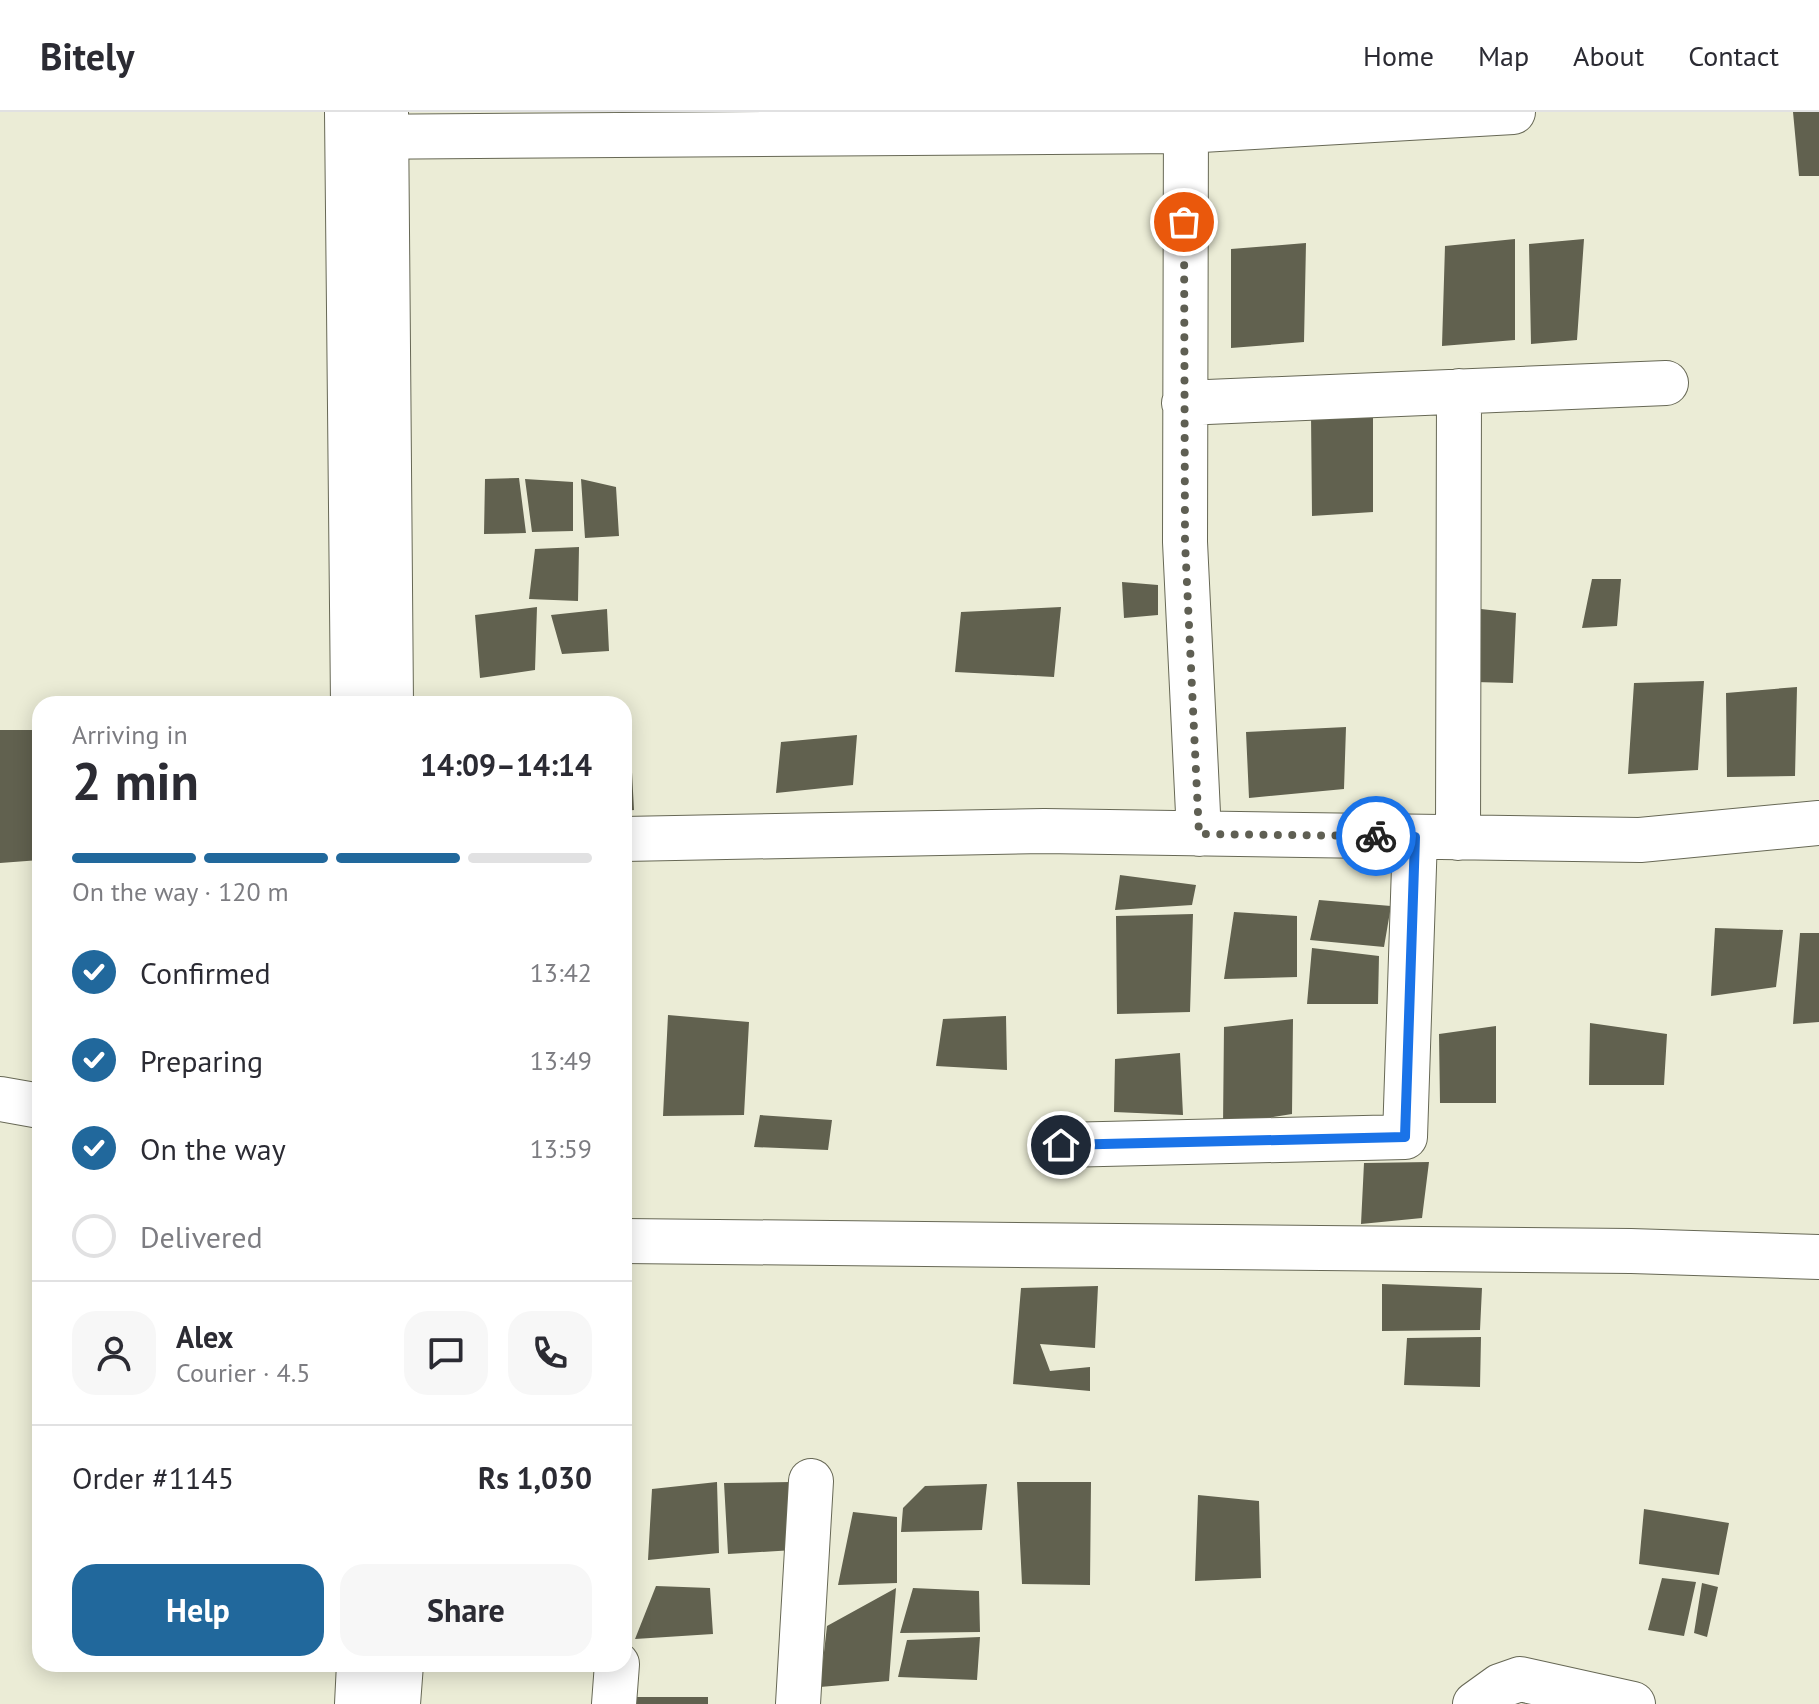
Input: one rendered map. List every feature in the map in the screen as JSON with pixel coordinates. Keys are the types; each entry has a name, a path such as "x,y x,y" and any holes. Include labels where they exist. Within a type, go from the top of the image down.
{"street":[{"path":"366,124 1185,122 1513,112"},
{"path":"1185,122 1185,542 1199,834"},
{"path":"353,696 366,124"},
{"path":"366,124 391,696"},
{"path":"1184,403 1666,383"},
{"path":"1061,1145 1405,1137 1436,837 1459,391"},
{"path":"632,839 1044,831 1640,840 1819,823"},
{"path":"0,1099 32,1105"},
{"path":"632,1241 1631,1251 1819,1257"},
{"path":"798,1704 811,1481"},
{"path":"357,1704 359,1672"},
{"path":"398,1704 400,1672"},
{"path":"614,1704 616,1672"},
{"path":"1475,1704 1500,1686 1520,1679 1633,1704"}],"building":[{"path":"1793,112 1819,112 1819,176 1799,176"},
{"path":"1515,239 1515,340 1442,346 1445,246"},
{"path":"1584,239 1577,340 1531,344 1529,244"},
{"path":"1306,243 1304,342 1231,348 1231,249"},
{"path":"1373,411 1373,512 1312,516 1311,415"},
{"path":"519,478 526,533 484,534 485,479"},
{"path":"525,479 573,482 573,531 532,532"},
{"path":"581,479 616,487 619,536 585,538"},
{"path":"579,547 578,601 529,599 535,549"},
{"path":"1592,579 1621,579 1617,626 1582,628"},
{"path":"1122,582 1158,585 1158,615 1124,618"},
{"path":"537,607 535,670 480,678 475,615"},
{"path":"1061,607 1054,677 955,672 961,612"},
{"path":"607,609 609,651 562,654 551,615"},
{"path":"1481,609 1516,613 1513,683 1475,682"},
{"path":"1704,681 1698,770 1628,774 1634,683"},
{"path":"1797,687 1795,776 1727,777 1726,693"},
{"path":"1346,727 1344,789 1249,798 1246,732"},
{"path":"0,730 32,730 32,861 0,863"},
{"path":"857,735 853,785 776,793 781,742"},
{"path":"1120,875 1196,885 1192,905 1115,910"},
{"path":"1319,900 1391,906 1384,947 1310,940"},
{"path":"1234,912 1297,916 1297,977 1224,979"},
{"path":"1193,914 1190,1012 1117,1014 1116,916"},
{"path":"1715,928 1783,930 1776,987 1711,996"},
{"path":"1800,933 1819,933 1819,1022 1793,1024"},
{"path":"1312,948 1379,956 1378,1004 1307,1004"},
{"path":"668,1015 749,1022 744,1115 663,1116"},
{"path":"1006,1016 1007,1070 936,1066 943,1019"},
{"path":"1293,1019 1292,1114 1223,1125 1224,1027"},
{"path":"1590,1023 1667,1034 1664,1085 1589,1085"},
{"path":"1496,1026 1496,1103 1440,1103 1439,1034"},
{"path":"1180,1053 1183,1115 1114,1112 1115,1059"},
{"path":"760,1115 832,1120 828,1150 754,1147"},
{"path":"1429,1162 1422,1218 1361,1224 1364,1163"},
{"path":"1382,1284 1482,1288 1480,1330 1382,1331"},
{"path":"1098,1286 1095,1348 1040,1344 1050,1371 1090,1367 1090,1391 1013,1384 1021,1288"},
{"path":"1481,1337 1480,1387 1404,1385 1407,1338"},
{"path":"717,1482 719,1553 648,1560 652,1489"},
{"path":"791,1482 794,1550 728,1554 724,1483"},
{"path":"1017,1482 1091,1482 1090,1585 1022,1584"},
{"path":"987,1484 982,1530 901,1532 903,1508 925,1486"},
{"path":"1198,1495 1259,1501 1261,1578 1195,1581"},
{"path":"1644,1509 1729,1523 1719,1575 1639,1564"},
{"path":"853,1512 897,1517 897,1583 838,1585"},
{"path":"1662,1578 1696,1582 1684,1636 1648,1630"},
{"path":"1702,1583 1718,1587 1707,1637 1694,1633"},
{"path":"656,1586 710,1588 713,1634 635,1639"},
{"path":"896,1588 889,1681 820,1687 827,1626"},
{"path":"913,1588 979,1591 980,1632 900,1633"},
{"path":"980,1637 977,1680 898,1677 907,1640"},
{"path":"636,1697 708,1697 708,1704 635,1704"}],"way so far":[{"path":"1184,222 1185,542 1199,834 1376,836"}],"route":[{"path":"1061,1145 1405,1137 1415,837 1376,836"}]}
